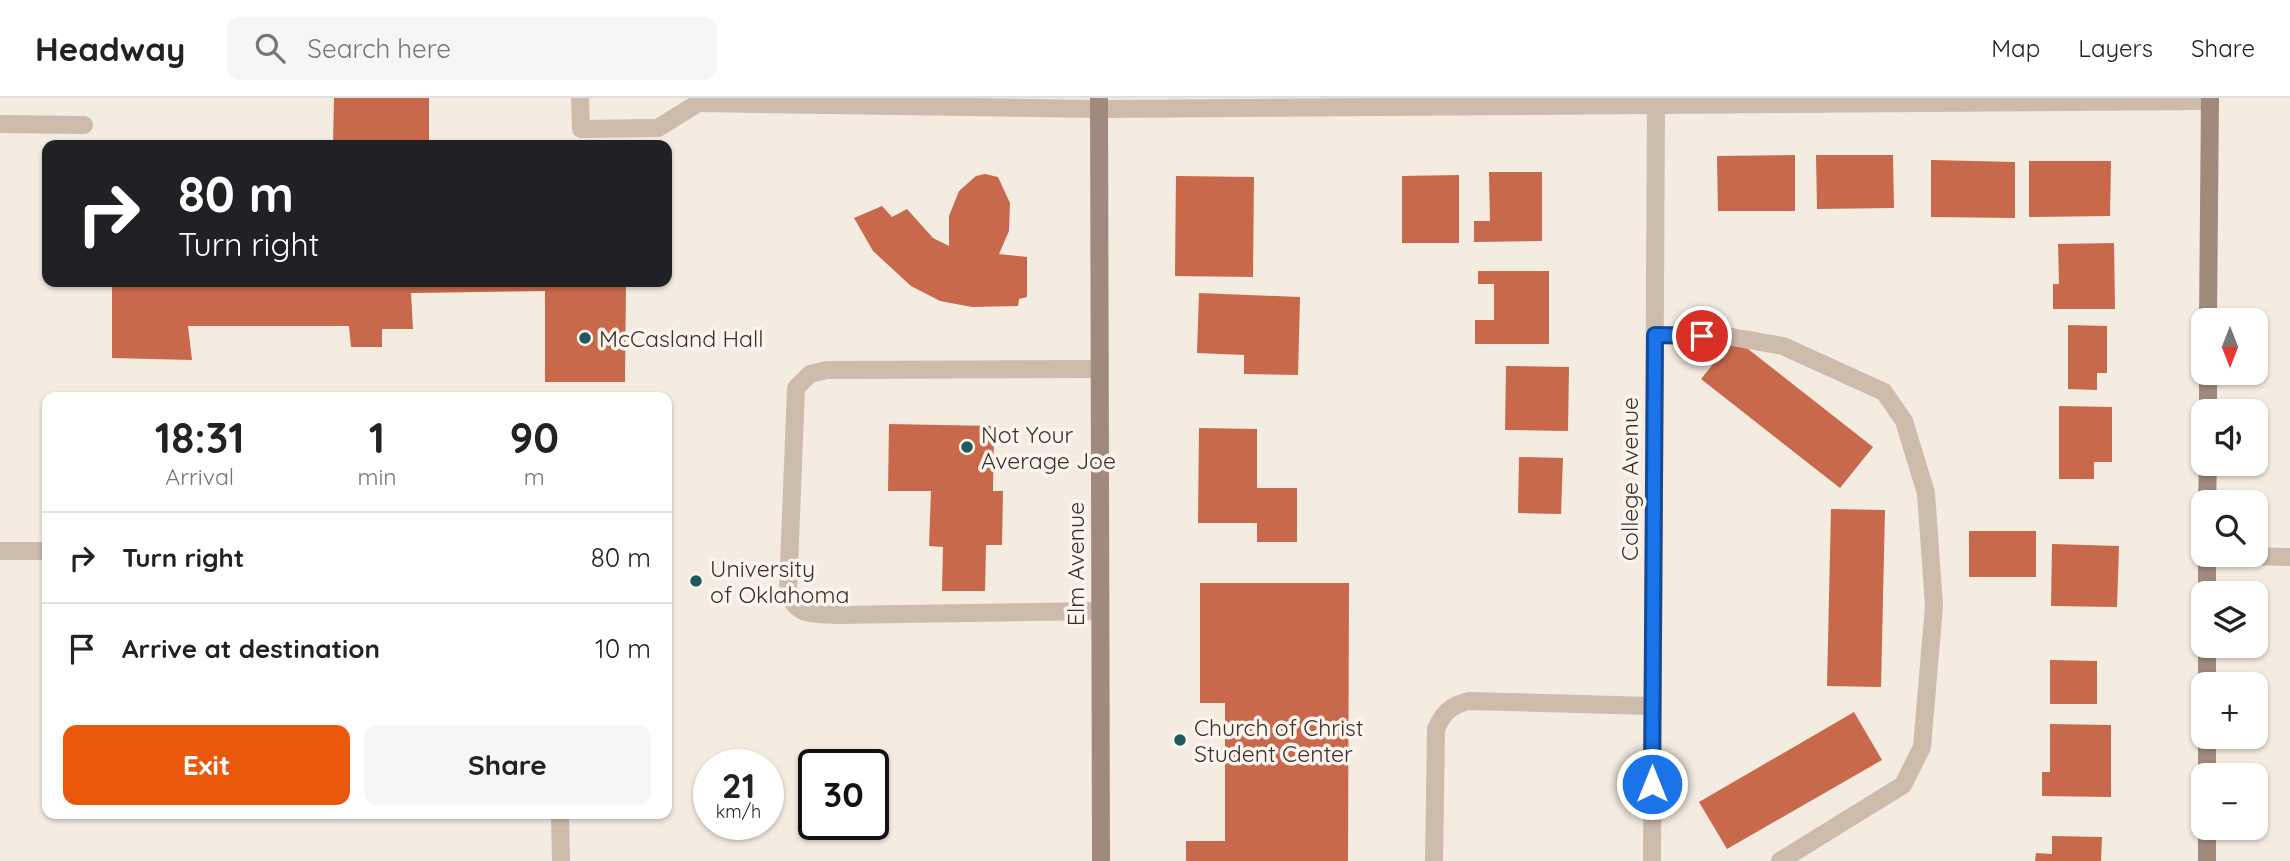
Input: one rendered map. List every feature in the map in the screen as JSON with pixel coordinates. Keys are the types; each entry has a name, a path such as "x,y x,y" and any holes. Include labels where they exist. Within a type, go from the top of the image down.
{"street":[{"path":"580,98 581,129 658,128 698,101 1099,104 2210,99 2208,308"},
{"name":"College Avenue","path":"1652,861 1656,102"},
{"name":"Elm Avenue","path":"1099,104 1101,861"},
{"path":"0,124 84,125"},
{"path":"1655,335 1726,337 1783,346 1884,391 1905,421 1926,493 1934,606 1922,747 1903,785 1780,861"},
{"path":"1099,369 827,370 810,374 796,388 788,592 793,607 801,612 838,615 1099,611"},
{"path":"0,551 42,551"},
{"path":"2268,556 2290,557"},
{"path":"1434,861 1436,729 1443,714 1456,704 1469,701 1652,706"},
{"path":"561,819 561,861"},
{"path":"2207,840 2207,861"}],"building":[{"path":"334,98 429,98 429,140 333,140"},
{"path":"1795,155 1795,211 1718,211 1717,156"},
{"path":"1816,155 1893,155 1894,208 1817,209"},
{"path":"1931,160 2015,162 2015,218 1931,217"},
{"path":"2029,161 2111,161 2110,216 2029,217"},
{"path":"1489,172 1542,172 1542,241 1474,242 1474,221 1490,221"},
{"path":"985,174 998,177 1010,203 1009,231 999,254 1027,257 1027,297 1019,299 1018,306 972,307 940,301 911,286 873,251 854,218 882,206 892,217 907,209 933,238 949,246 949,216 959,191 976,176"},
{"path":"1459,175 1459,243 1402,243 1402,176"},
{"path":"1176,176 1254,177 1253,277 1175,276"},
{"path":"2114,243 2115,309 2053,309 2053,284 2059,284 2058,244"},
{"path":"1478,271 1549,271 1549,344 1475,344 1475,320 1494,320 1494,284 1478,284"},
{"name":"McCasland Hall","path":"112,287 626,287 625,382 545,382 545,291 411,293 413,329 382,329 382,347 351,347 349,326 188,326 192,360 112,358"},
{"path":"1199,293 1300,297 1298,375 1244,374 1244,355 1197,353"},
{"path":"2068,325 2107,326 2107,373 2097,373 2097,390 2068,389"},
{"path":"1734,338 1873,447 1840,488 1701,379"},
{"path":"1506,366 1569,367 1568,431 1505,430"},
{"path":"2059,406 2112,407 2112,462 2094,462 2094,479 2059,479"},
{"path":"889,424 994,426 993,491 1003,491 1002,545 986,545 985,591 942,591 943,547 929,546 931,491 888,491"},
{"path":"1199,428 1257,429 1257,488 1297,488 1297,542 1257,542 1257,523 1198,523"},
{"path":"1519,457 1563,458 1561,514 1518,513"},
{"path":"1831,509 1885,510 1881,687 1827,686"},
{"path":"1969,531 2036,531 2036,577 1969,577"},
{"path":"2052,544 2119,546 2117,607 2051,606"},
{"path":"1200,583 1349,583 1348,861 1186,861 1186,841 1225,841 1225,703 1200,703"},
{"path":"2050,660 2097,661 2097,704 2050,704"},
{"path":"1854,712 1882,760 1727,849 1699,802"},
{"path":"2050,724 2111,725 2111,797 2042,796 2042,772 2050,772"},
{"path":"2052,836 2102,837 2101,861 2035,861 2036,853 2052,854"}],"place":[{"name":"McCasland Hall","path":"585,338"},
{"name":"Not Your Average Joe","path":"967,447"},
{"name":"University of Oklahoma","path":"696,581"},
{"name":"Church of Christ Student Center","path":"1180,740"}],"route":[{"path":"1652,784 1655,335 1702,336"}]}
